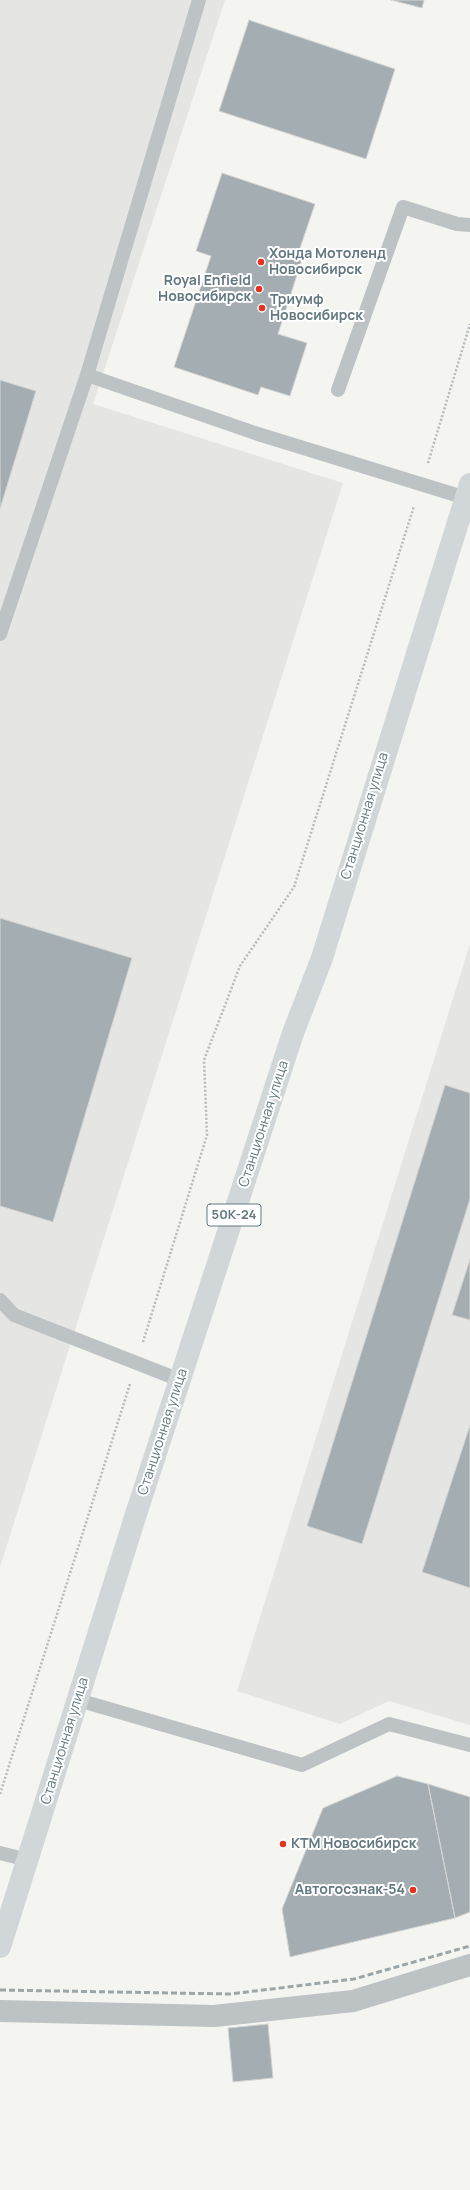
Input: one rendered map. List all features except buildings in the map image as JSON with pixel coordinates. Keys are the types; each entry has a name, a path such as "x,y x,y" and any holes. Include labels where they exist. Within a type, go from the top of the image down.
{"main road":[{"name":"Станционная улица","path":"0,1947 180,1380 293,1033 322,958 468,491"}],"street":[{"path":"0,2011 214,2016 353,2001 470,1965"}],"lane":[{"path":"0,634 88,375 199,0"},
{"path":"338,390 403,207 458,224 470,225"},
{"path":"88,375 258,434 421,484 468,491"},
{"path":"0,1300 14,1315 180,1380"},
{"path":"78,1700 302,1765 389,1724 470,1745"},
{"path":"0,1853 28,1860"}],"path":[{"path":"0,1794 137,1362 207,1135 204,1060 240,966 294,887 470,324"}],"shaded area":[{"path":"0,0 225,0 93,404 343,483 0,1567"},
{"path":"470,944 470,1725 389,1701 340,1724 237,1691"}],"railway":[{"path":"0,1990 230,1994 354,1979 470,1946"}],"place":[{"name":"Хонда Мотоленд Новосибирск","path":"261,262"},
{"name":"Royal Enfield Новосибирск","path":"259,289"},
{"name":"Триумф Новосибирск","path":"262,308"},
{"name":"КТМ Новосибирск","path":"283,1844"},
{"name":"Автогосзнак-54","path":"413,1890"}]}
